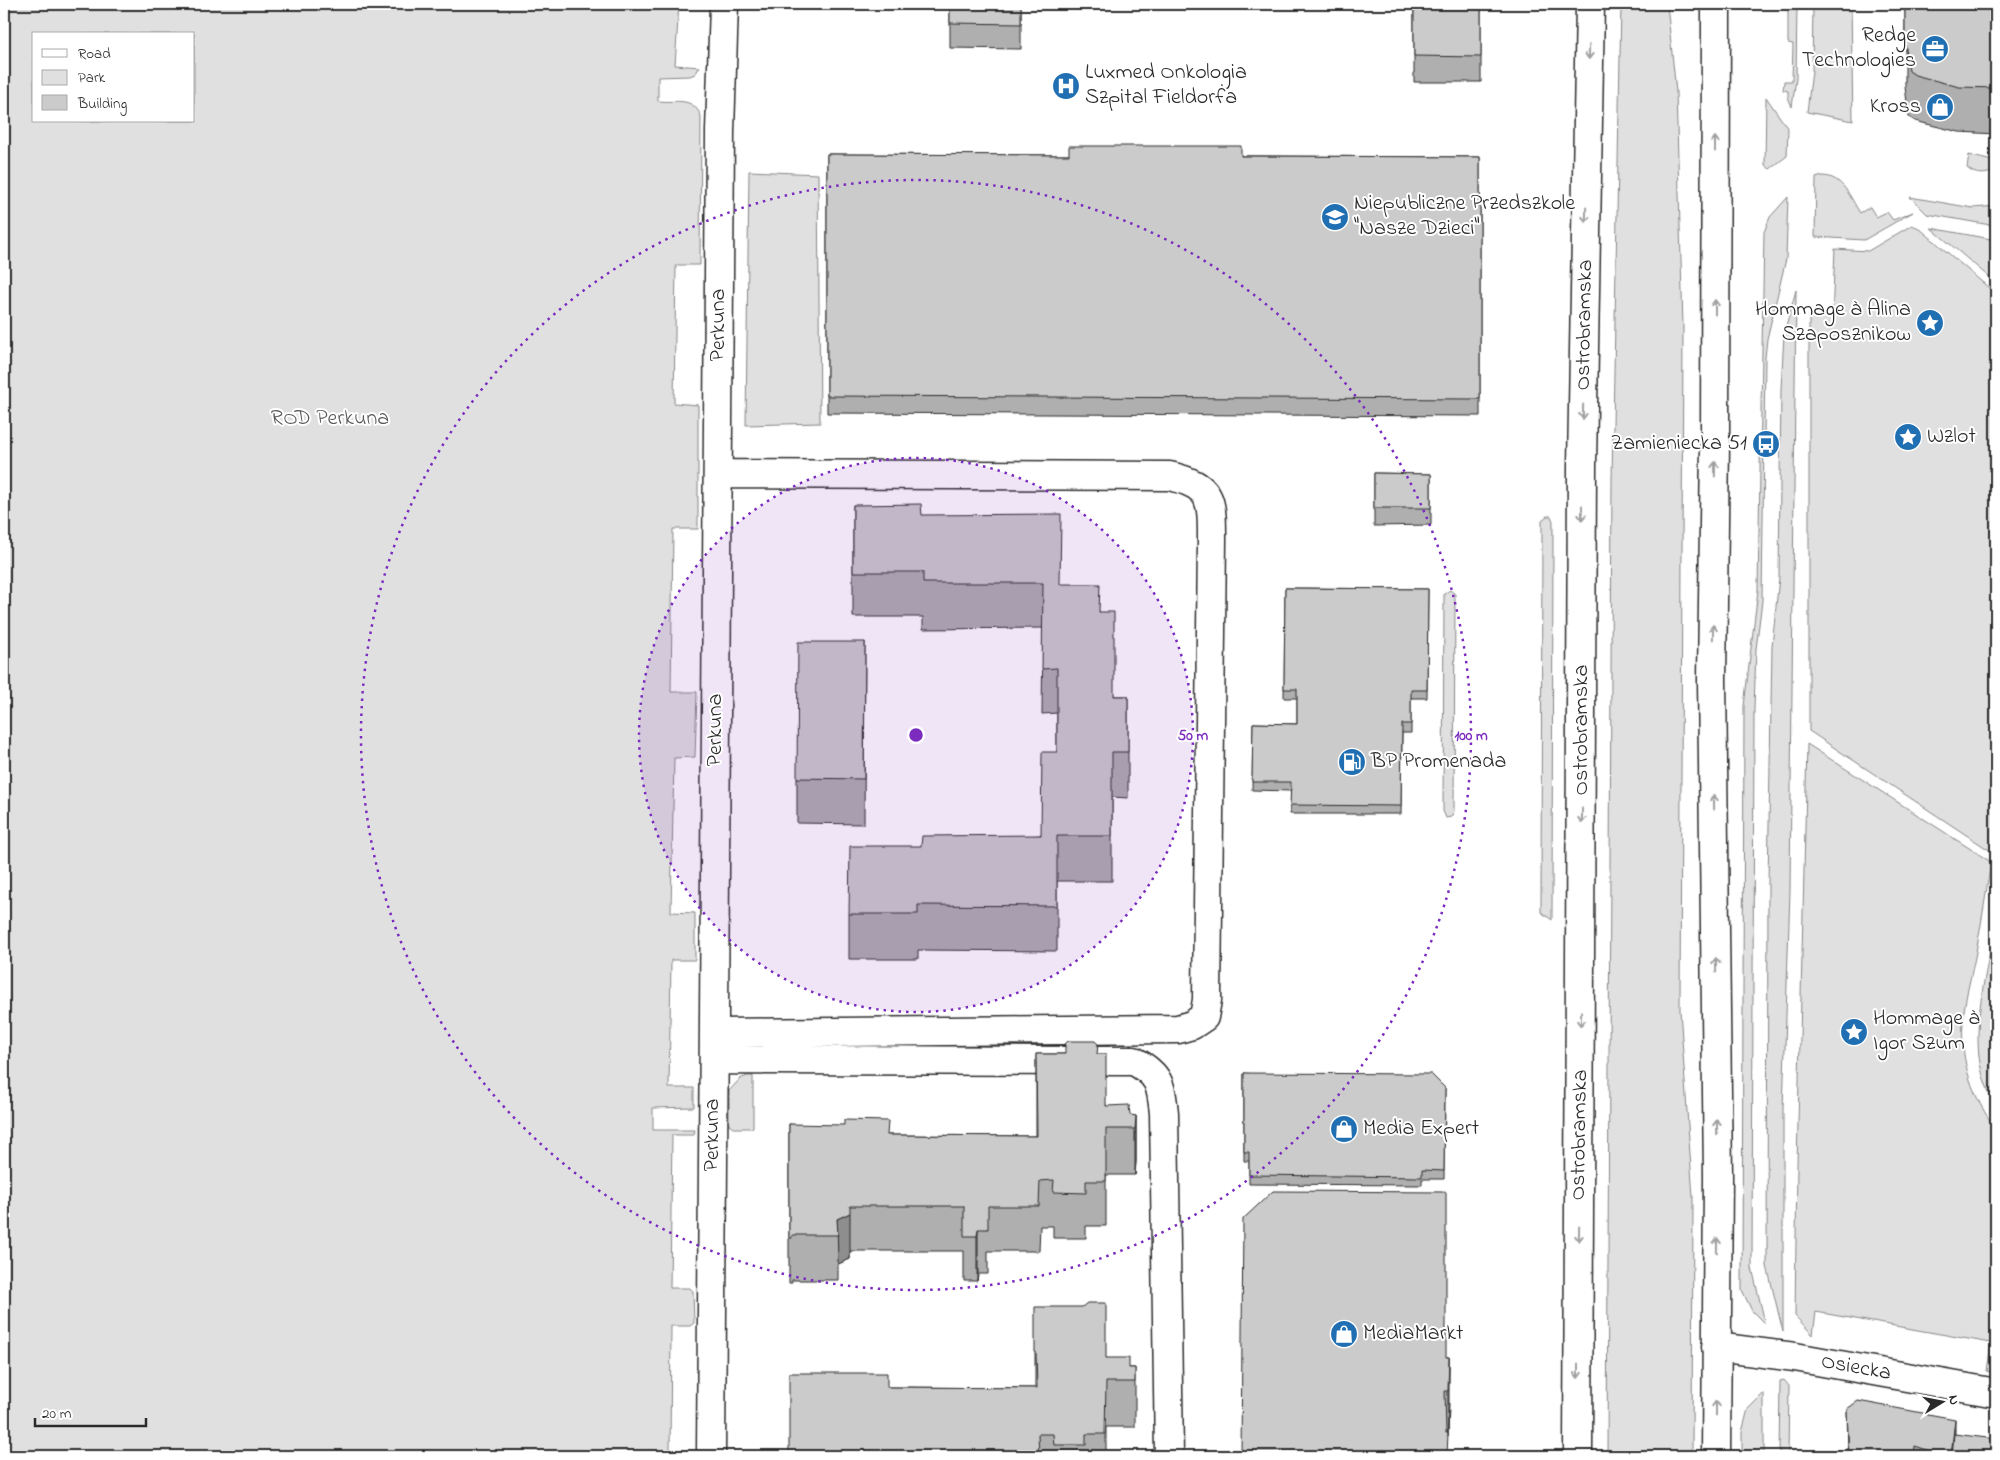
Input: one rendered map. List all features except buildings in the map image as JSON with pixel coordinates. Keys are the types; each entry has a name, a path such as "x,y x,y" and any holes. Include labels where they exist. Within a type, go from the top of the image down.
{"street":[{"name":"Perkuna","path":"711,1456 720,92 724,4"},
{"name":"Ostrobramska","path":"1578,1456 1582,465 1590,4"},
{"path":"1716,4 1715,454 1712,680 1718,1176 1716,1456"},
{"path":"714,1033 1178,1029 1192,1025 1204,1017 1207,1000 1212,539 1212,510 1204,490 1189,481 1170,476 718,474"},
{"path":"714,1060 1134,1061 1148,1068 1157,1081 1164,1113 1169,1456"},
{"name":"Osiecka","path":"1716,1348 1795,1357 1996,1393"}],"green space":[{"name":"ROD Perkuna","path":"4,4 679,4 675,65 700,67 695,74 690,76 658,77 658,101 688,103 701,116 700,265 676,265 674,403 698,405 698,529 673,529 671,692 697,692 695,757 674,758 671,912 695,913 695,960 671,960 669,1088 694,1088 694,1107 653,1108 653,1130 695,1130 694,1135 672,1135 670,1288 690,1288 693,1291 694,1323 690,1326 671,1326 670,1456 4,1456"},
{"path":"1621,4 1667,4 1676,92 1683,326 1680,1010 1693,1197 1692,1456 1607,1456 1612,479"},
{"path":"1788,4 1797,4 1796,79 1792,107 1788,91 1783,90 1784,81 1792,81 1793,44 1788,43"},
{"path":"1813,4 1851,4 1853,121 1807,112 1812,71"},
{"path":"1766,97 1788,129 1787,156 1770,169 1765,165"},
{"path":"1969,155 1996,162 1996,170 1981,174 1970,171 1967,168"},
{"path":"749,171 818,174 820,423 746,425"},
{"path":"1822,176 1841,183 1860,213 1870,207 1876,217 1887,212 1893,220 1913,212 1864,240 1815,237 1816,178"},
{"path":"1788,197 1786,259 1767,339 1765,358 1762,601 1756,649 1754,708 1752,1268 1764,1323 1752,1311 1742,1290 1744,706 1758,590 1764,232 1770,217"},
{"path":"1910,197 1973,208 1996,206 1996,226 1927,214"},
{"path":"1912,225 1919,228 1996,294 1996,814 1992,852 1809,731 1809,316 1832,317 1835,249 1868,251"},
{"path":"1931,228 1996,240 1996,283"},
{"path":"1796,290 1790,891 1783,1110 1783,1332 1767,1266 1768,884 1772,646 1779,577 1781,389 1784,334"},
{"path":"1547,516 1551,516 1553,521 1552,920 1541,912 1542,520"},
{"path":"1450,590 1455,594 1454,811 1451,817 1446,818 1443,811 1444,594"},
{"path":"1807,744 1991,862 1965,1005 1963,1037 1966,1066 1970,1079 1981,1105 1996,1129 1996,1374 1987,1371 1991,1343 1816,1312 1813,1335 1795,1316"},
{"path":"1996,919 1996,1107 1981,1070 1978,1040 1980,1005"},
{"path":"753,1076 753,1128 733,1128 729,1125 729,1091 740,1079"},
{"path":"1784,1380 1789,1386 1788,1456 1779,1456 1780,1381"},
{"path":"1764,1393 1764,1456 1742,1456 1742,1432 1748,1409"}],"place":[{"name":"Redge Technologies","path":"1935,49"},
{"name":"Luxmed Onkologia Szpital Fieldorfa","path":"1066,86"},
{"name":"Kross","path":"1940,107"},
{"name":"Niepubliczne Przedszkole \"Nasze Dzieci\"","path":"1335,217"},
{"name":"Hommage à Alina Szaposznikow","path":"1930,323"},
{"name":"Wzlot","path":"1908,437"},
{"name":"Zamieniecka 51","path":"1766,444"},
{"name":"BP Promenada","path":"1352,762"},
{"name":"Hommage à Igor Szum","path":"1854,1032"},
{"name":"Media Expert","path":"1344,1129"},
{"name":"MediaMarkt","path":"1344,1334"}]}
